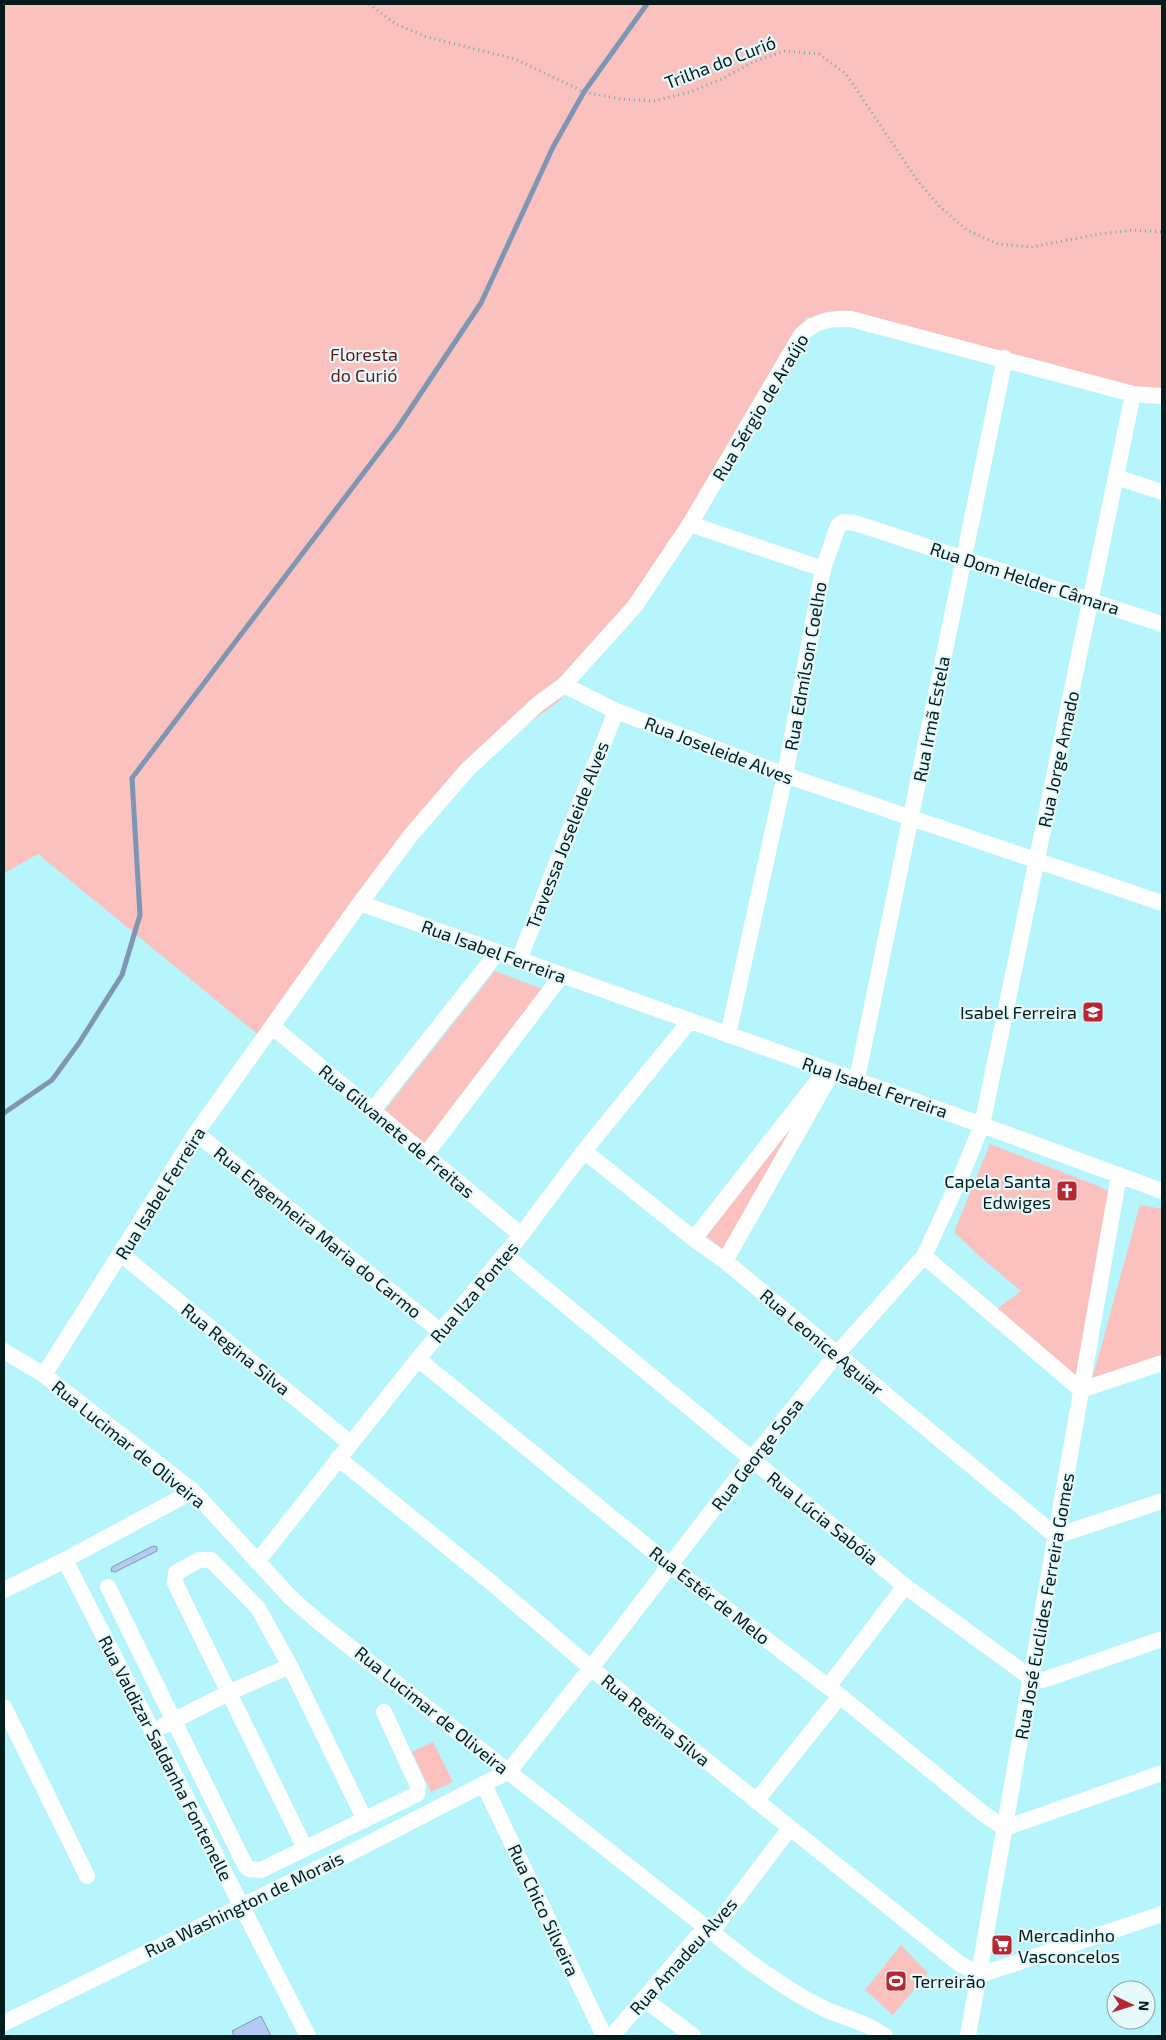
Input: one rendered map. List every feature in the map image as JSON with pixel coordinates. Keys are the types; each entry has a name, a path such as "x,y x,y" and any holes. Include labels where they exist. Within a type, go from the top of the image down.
{"street":[{"name":"Rua Sérgio de Araújo","path":"564,685 635,606 690,524 801,335 818,322 850,319 1005,358 1133,394 1162,396"},
{"name":"Rua Irmã Estela","path":"856,1079 1005,358"},
{"name":"Rua Jorge Amado","path":"982,1124 1092,600 1133,394"},
{"path":"1116,477 1162,492"},
{"name":"Rua Edmílson Coelho","path":"728,1035 785,775 823,569 838,526 843,522 855,523 887,534"},
{"path":"690,524 823,569"},
{"name":"Rua Dom Helder Câmara","path":"887,534 964,557 1162,624"},
{"path":"360,903 412,835 467,770 524,716 564,685"},
{"name":"Rua Joseleide Alves","path":"564,685 616,711 785,775 911,817 1036,862 1162,903"},
{"name":"Travessa Joseleide Alves","path":"519,960 616,711"},
{"name":"Rua Isabel Ferreira","path":"44,1375 196,1132 273,1027 280,1013 302,981 360,903 829,1072 856,1079 982,1124 1162,1191"},
{"path":"372,1111 498,952"},
{"path":"426,1154 562,975"},
{"name":"Rua Ilza Pontes","path":"257,1562 350,1443 521,1236 584,1152 689,1022"},
{"name":"Rua Gilvanete de Freitas","path":"273,1027 521,1236"},
{"path":"694,1239 829,1072"},
{"path":"725,1261 829,1072"},
{"name":"Rua George Sosa","path":"509,1772 592,1668 751,1460 837,1354 924,1256 962,1176 982,1124"},
{"name":"Rua Engenheira Maria do Carmo","path":"196,1132 441,1332"},
{"name":"Rua Leonice Aguiar","path":"584,1152 694,1239 725,1261 1056,1536"},
{"name":"Rua José Euclides Ferreira Gomes","path":"968,2036 1119,1175"},
{"name":"Rua Regina Silva","path":"121,1254 350,1443"},
{"name":"Rua Lúcia Sabóia","path":"505,1255 905,1586 1031,1678"},
{"path":"924,1256 1082,1390 1162,1363"},
{"name":"Rua Lucimar de Oliveira","path":"4,1351 44,1375 193,1491 291,1598 321,1624 712,1931 786,1988 826,2010 870,2026 885,2036"},
{"name":"Rua Estér de Melo","path":"418,1360 671,1566 834,1691 985,1815 1004,1828"},
{"name":"Rua Regina Silva","path":"338,1458 592,1668 951,1958 979,1974"},
{"path":"4,1590 66,1560 193,1491"},
{"path":"1056,1536 1162,1501"},
{"name":"Rua Valdizar Saldanha Fontenelle","path":"66,1560 308,2036"},
{"path":"305,1848 175,1583 176,1573 199,1560 211,1560 253,1601 290,1666 365,1820"},
{"path":"757,1800 905,1586"},
{"path":"108,1587 173,1721 245,1865 249,1869 261,1870 417,1794 418,1790 384,1712"},
{"path":"1031,1678 1037,1680 1052,1677 1161,1644"},
{"path":"152,1731 230,1692 290,1666"},
{"path":"4,1707 87,1876"},
{"name":"Rua Washington de Morais","path":"4,2024 241,1904 509,1772"},
{"path":"1004,1828 1162,1773"},
{"name":"Rua Chico Silveira","path":"484,1785 604,2036"},
{"name":"Rua Amadeu Alves","path":"612,2036 698,1937 712,1931 790,1828"},
{"path":"979,1974 1162,1914"},
{"path":"644,1998 693,2036"},
{"path":"4,2024 9,2036"}],"path":[{"name":"Trilha do Curió","path":"369,4 396,24 427,37 515,59 584,92 621,99 655,101 690,92 722,79 753,62 785,52 819,54 846,74 917,180 940,207 967,230 998,244 1032,247 1099,234 1132,230 1162,232"}],"green space":[{"name":"Floresta do Curió","path":"4,4 1162,4 1162,392 1125,388 807,317 669,559 559,701 474,764 262,1038 38,854 4,873"},
{"path":"495,971 547,991 426,1144 384,1111"},
{"path":"810,1098 724,1250 703,1234"},
{"path":"990,1144 1098,1186 1120,1197 1078,1381 994,1311 1021,1291 954,1232"},
{"path":"1140,1205 1162,1209 1162,1355 1092,1380"},
{"path":"433,1742 453,1782 431,1792 412,1752"},
{"name":"Terreirão","path":"901,1945 928,1973 893,2015 865,1990"}],"water":[{"path":"153,1546 157,1547 157,1551 115,1572 111,1571 112,1567"},
{"path":"261,2016 271,2036 234,2036 232,2031"}],"waterway":[{"path":"4,1113 52,1080 79,1043 122,975 140,915 132,778 397,429 481,303 553,147 584,92 647,4"}],"place":[{"name":"Isabel Ferreira","path":"1093,1012"},
{"name":"Capela Santa Edwiges","path":"1067,1191"},
{"name":"Mercadinho Vasconcelos","path":"1002,1945"},
{"name":"Terreirão","path":"896,1981"}]}
